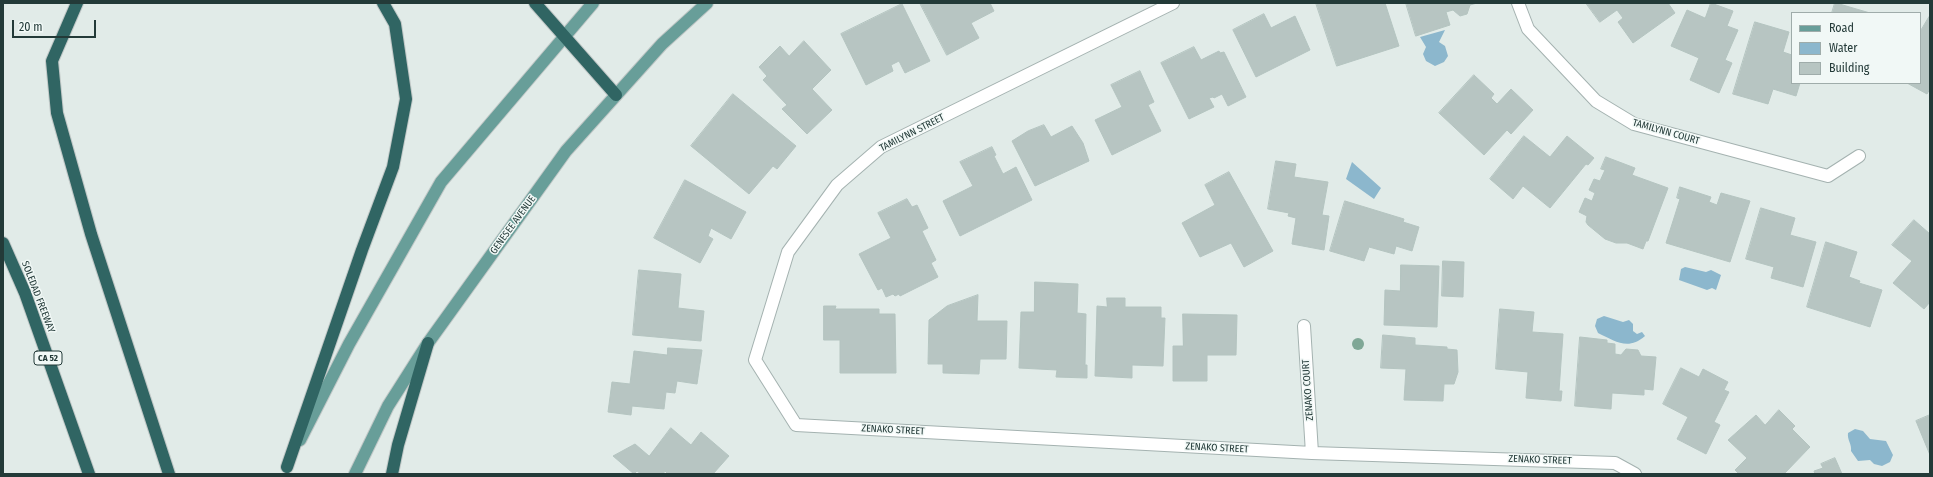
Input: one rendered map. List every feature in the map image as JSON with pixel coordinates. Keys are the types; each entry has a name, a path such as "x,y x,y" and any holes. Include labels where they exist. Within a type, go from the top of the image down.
{"highway":[{"path":"77,3 52,61 56,113 91,234 169,474"},
{"path":"285,470 362,250 393,167 406,99 396,24 383,3"},
{"path":"535,3 616,95"},
{"name":"SOLEDAD FREEWAY","path":"3,243 24,293 89,474"},
{"path":"392,474 398,445 428,342"}],"main road":[{"path":"285,470 349,344 441,182 593,3"},
{"name":"GENESEE AVENUE","path":"355,474 388,406 428,342 566,151 662,44 708,3"}],"street":[{"name":"TAMILYNN STREET","path":"796,425 755,360 788,252 837,185 881,147 1173,3"},
{"name":"TAMILYNN COURT","path":"1518,3 1528,29 1596,101 1634,124 1828,176 1859,156"},
{"name":"ZENAKO COURT","path":"1304,326 1312,453"},
{"name":"ZENAKO STREET","path":"796,425 1312,453 1615,463 1635,474"}],"water":[{"path":"1445,30 1439,42 1445,46 1448,56 1444,62 1435,66 1426,61 1423,54 1426,47 1420,37"},
{"path":"1352,162 1381,188 1374,199 1346,179"},
{"path":"1685,267 1706,272 1711,270 1721,275 1716,290 1712,288 1707,290 1679,280 1681,269"},
{"path":"1604,316 1623,322 1629,320 1633,324 1633,331 1637,334 1642,332 1645,336 1639,341 1627,344 1610,339 1598,333 1595,326 1597,319"},
{"path":"1855,429 1863,431 1870,439 1886,441 1893,455 1890,462 1882,466 1874,464 1870,460 1858,461 1851,451 1848,438 1848,433"}],"building":[{"path":"920,3 990,3 994,11 971,23 979,38 947,55"},
{"path":"1316,3 1385,3 1399,46 1337,66"},
{"path":"1406,3 1477,3 1470,5 1467,14 1460,16 1453,10 1446,12 1450,25 1416,36"},
{"path":"1586,3 1668,3 1675,13 1633,43 1618,22 1623,18 1617,10 1600,22"},
{"path":"1711,3 1733,11 1727,26 1738,30 1725,60 1732,63 1719,93 1690,80 1699,58 1671,46 1687,10 1705,18"},
{"path":"1836,3 1867,12 1832,12"},
{"path":"902,4 930,61 905,73 899,61 891,65 893,71 866,85 841,34"},
{"path":"1264,14 1271,28 1295,16 1310,50 1256,77 1233,30"},
{"path":"1929,17 1930,89 1927,94 1909,84 1921,84 1921,30"},
{"path":"1755,22 1789,32 1783,52 1791,55 1791,84 1800,84 1796,96 1773,89 1768,104 1733,94"},
{"path":"804,41 831,70 812,89 832,110 807,134 782,109 787,105 763,80 767,76 759,67 780,46 789,56"},
{"path":"1194,47 1201,60 1219,51 1220,53 1224,52 1246,97 1228,106 1222,94 1214,98 1209,98 1214,107 1189,119 1161,63"},
{"path":"1140,71 1154,102 1148,105 1161,131 1112,155 1095,120 1122,107 1111,85"},
{"path":"1474,75 1494,94 1491,98 1497,104 1511,89 1533,110 1511,134 1507,130 1484,155 1439,113"},
{"path":"733,94 796,146 777,169 773,166 749,194 691,146"},
{"path":"1044,125 1051,137 1072,126 1083,143 1089,161 1035,186 1012,141 1028,131"},
{"path":"1524,136 1550,157 1567,136 1594,158 1588,165 1586,164 1550,208 1523,186 1513,199 1490,179"},
{"path":"992,147 996,155 994,156 1003,174 1016,167 1032,200 960,236 943,201 973,186 960,162"},
{"path":"1606,157 1635,168 1632,175 1668,188 1648,241 1646,241 1643,249 1627,243 1616,243 1605,239 1588,225 1586,222 1587,216 1579,212 1585,198 1592,201 1595,193 1589,190 1594,179 1600,181 1605,170 1601,169"},
{"path":"1276,161 1296,164 1294,177 1328,182 1322,215 1329,216 1324,250 1292,244 1296,218 1288,216 1289,213 1268,209"},
{"path":"1229,172 1273,251 1244,267 1231,243 1200,257 1182,223 1215,205 1205,185"},
{"path":"685,180 746,212 731,239 711,228 708,236 713,239 700,263 654,238"},
{"path":"1680,187 1711,197 1709,202 1717,205 1721,193 1750,201 1730,262 1666,243 1680,199 1677,198"},
{"path":"907,199 912,207 917,205 928,228 922,231 936,260 931,263 938,277 900,296 899,294 895,296 893,294 886,297 882,288 878,290 859,254 891,238 878,213"},
{"path":"1345,201 1404,219 1403,222 1419,227 1412,251 1396,246 1394,254 1369,247 1364,261 1330,251"},
{"path":"1761,208 1795,218 1790,235 1816,242 1803,287 1771,278 1774,267 1746,259"},
{"path":"1914,220 1930,234 1930,302 1924,309 1893,283 1912,261 1892,245"},
{"path":"1826,242 1857,252 1849,277 1860,281 1859,283 1882,290 1870,327 1807,307"},
{"path":"1443,261 1464,262 1463,297 1442,296"},
{"path":"1401,265 1439,266 1437,327 1384,325 1385,290 1400,291"},
{"path":"639,270 681,274 678,308 704,311 701,341 633,335"},
{"path":"1035,282 1078,284 1077,313 1086,314 1085,365 1087,365 1087,378 1056,377 1057,370 1019,368 1021,312 1034,312"},
{"path":"978,295 977,321 1007,321 1006,359 980,359 979,374 943,373 943,364 928,364 929,320 947,306"},
{"path":"1107,298 1125,298 1125,307 1161,307 1161,318 1165,318 1163,366 1132,365 1132,378 1095,376 1097,306 1107,307"},
{"path":"824,306 836,306 835,309 879,309 879,314 895,314 896,373 840,373 840,340 824,340"},
{"path":"1500,309 1534,312 1532,332 1563,334 1559,391 1562,391 1561,401 1526,398 1528,372 1496,369"},
{"path":"1183,314 1237,315 1236,355 1207,355 1207,381 1173,381 1173,346 1183,346"},
{"path":"1383,335 1415,338 1415,345 1447,347 1447,349 1457,350 1458,372 1454,384 1444,384 1443,401 1404,400 1406,369 1381,368"},
{"path":"1580,337 1607,340 1607,343 1615,344 1615,354 1621,355 1626,349 1638,350 1641,356 1656,357 1653,390 1644,389 1644,395 1612,393 1611,409 1575,406"},
{"path":"668,348 702,350 697,384 677,381 675,393 666,392 664,409 632,406 631,415 608,412 612,382 630,384 634,351 667,355"},
{"path":"1681,368 1699,377 1703,369 1728,382 1724,390 1729,392 1714,422 1720,425 1706,454 1677,439 1688,417 1663,404"},
{"path":"1779,410 1795,426 1792,429 1810,447 1784,474 1739,474 1735,470 1747,458 1728,440 1756,415 1765,425"},
{"path":"1930,415 1930,455 1916,421"},
{"path":"671,428 691,445 701,432 729,456 713,474 668,474 665,471 663,474 641,474 637,471 634,474 613,456 635,444 649,456"},
{"path":"1835,458 1842,474 1815,474 1814,471 1823,468 1821,464"}]}
